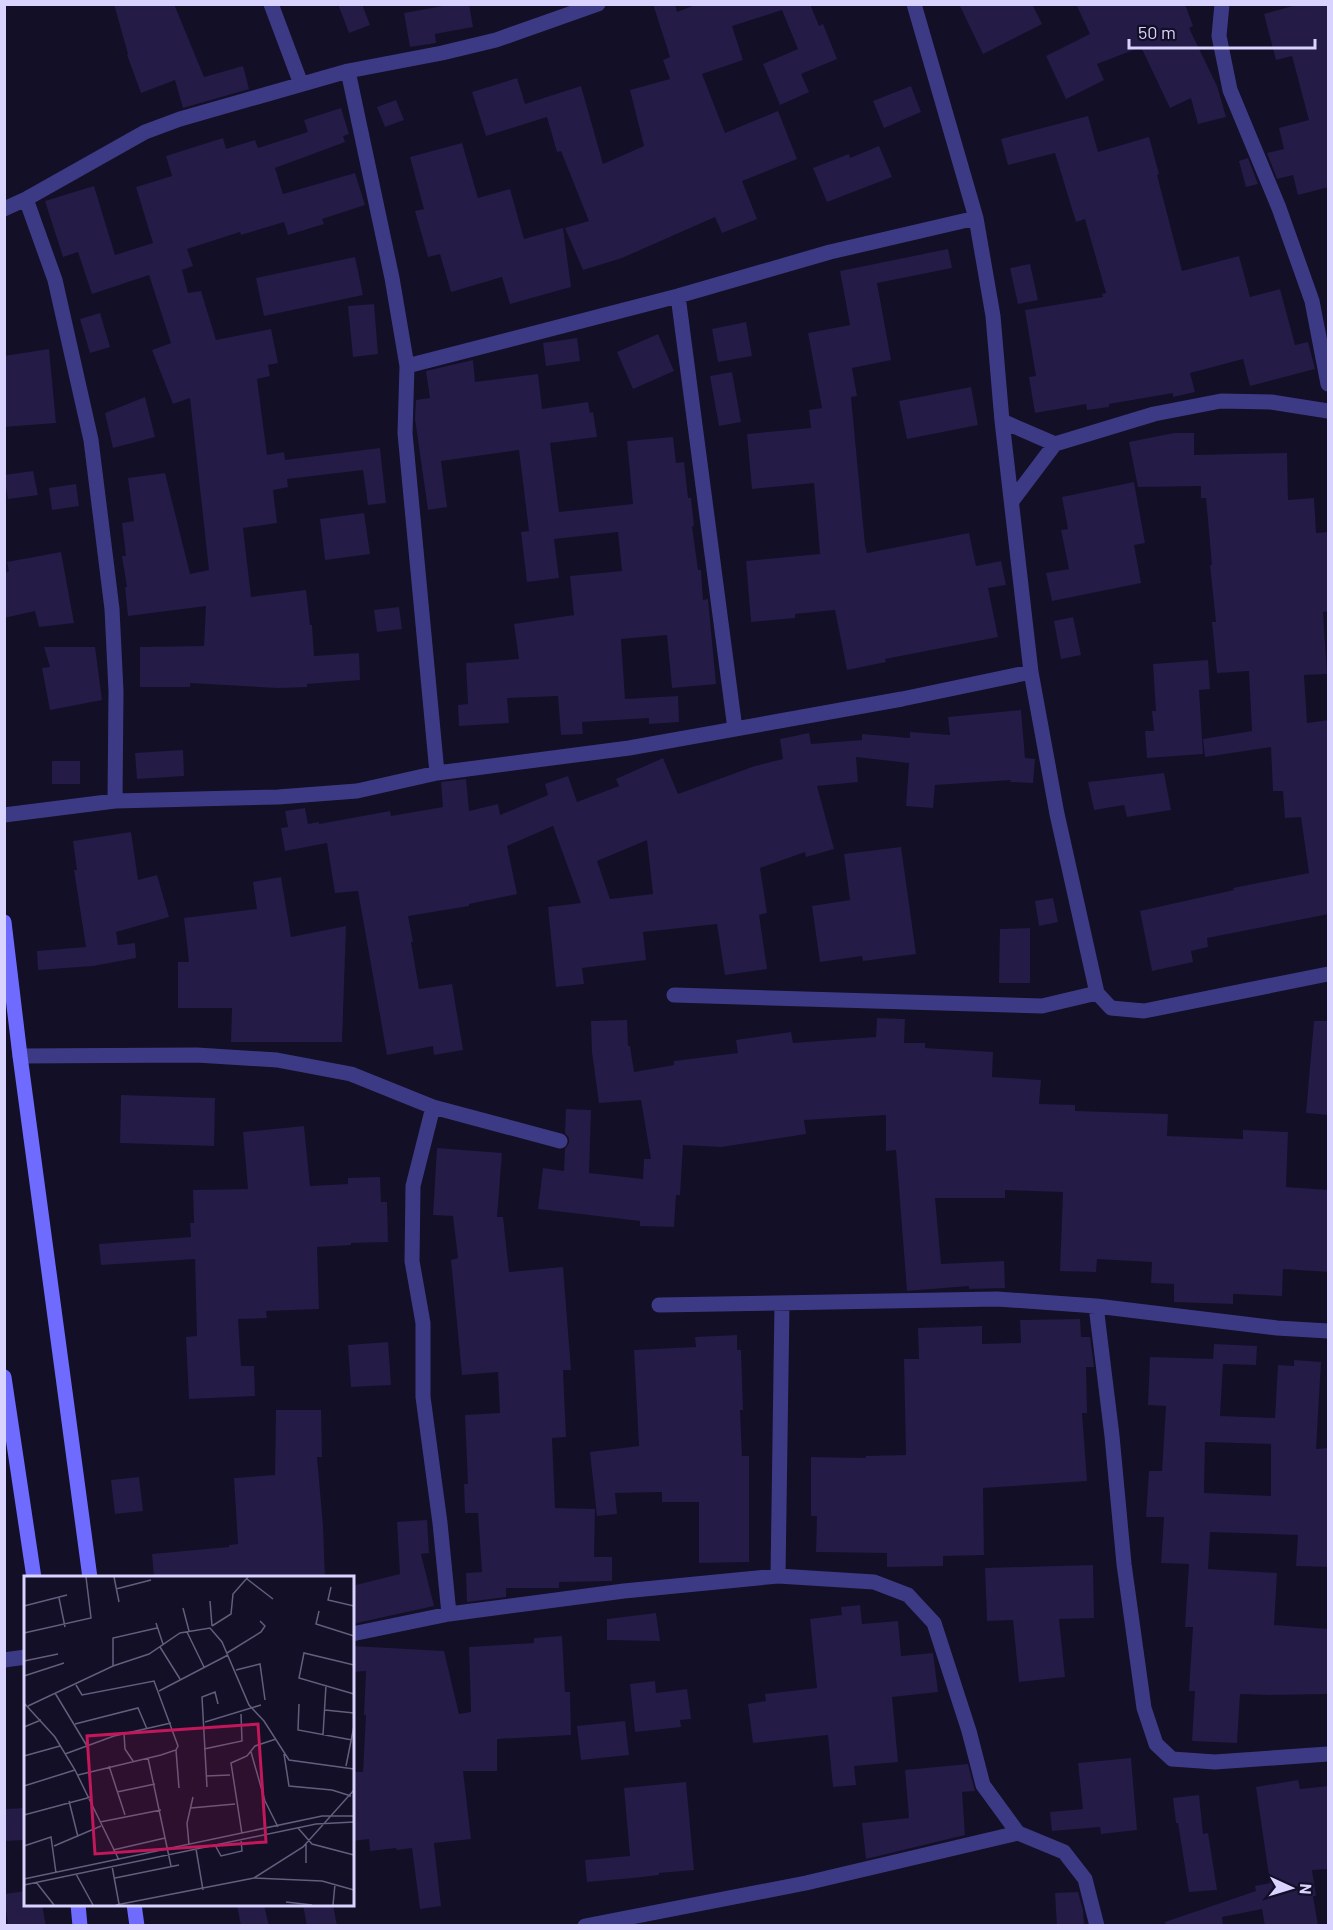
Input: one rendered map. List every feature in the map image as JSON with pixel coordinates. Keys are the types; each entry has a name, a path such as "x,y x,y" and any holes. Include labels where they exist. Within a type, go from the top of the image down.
{"street":[{"path":"271,4 301,84"},
{"path":"4,208 26,199 145,132 180,119 348,71 496,40 598,4"},
{"path":"914,4 976,218 993,316 1002,421 1031,672 1057,814 1097,993 1111,1008 1144,1011 1329,974"},
{"path":"1222,4 1219,36 1230,90 1279,208 1312,302 1329,384"},
{"path":"348,71 392,278 407,366 405,433 437,773"},
{"path":"26,199 55,280 91,440 112,609 116,691 115,801"},
{"path":"407,366 678,296 830,252 976,218"},
{"path":"678,296 735,729"},
{"path":"1012,501 1055,444 1154,414 1221,401 1271,402 1329,411"},
{"path":"1002,421 1055,444"},
{"path":"4,815 115,801 278,797 357,791 437,773 629,748 902,699 1031,672"},
{"path":"4,922 90,1576"},
{"path":"675,995 1042,1006 1097,993"},
{"path":"20,1056 197,1055 277,1060 351,1074 433,1107 560,1140"},
{"path":"433,1107 412,1186 412,1262 423,1323 423,1397 440,1523 449,1614"},
{"path":"659,1305 997,1299 1096,1306 1277,1328 1329,1331"},
{"path":"778,1576 782,1303"},
{"path":"1096,1306 1112,1436 1124,1564 1144,1708 1156,1744 1172,1759 1215,1762 1329,1754"},
{"path":"4,1377 34,1576"},
{"path":"354,1634 449,1614 624,1591 778,1576 874,1582 908,1595 934,1623 969,1731 983,1785 1018,1833 1064,1851 1085,1879 1097,1926"},
{"path":"4,1660 24,1657"},
{"path":"585,1926 806,1883 1018,1833"},
{"path":"78,1906 80,1926"},
{"path":"134,1906 137,1926"}],"building":[{"path":"114,4 174,4 204,77 243,66 249,89 183,108 175,80 141,93 127,55"},
{"path":"338,4 362,4 370,25 349,33"},
{"path":"454,4 469,4 473,27 435,34 436,43 410,47 404,13"},
{"path":"653,4 675,4 677,12 698,4 810,4 819,26 823,24 837,59 801,74 809,92 780,105 763,64 798,49 782,10 732,26 743,60 702,74 725,133 778,111 797,159 742,181 757,219 722,233 715,217 622,258 583,270 565,228 589,221 561,151 557,152 547,117 486,136 472,92 517,78 525,104 581,86 603,164 644,146 630,90 670,79 663,60 670,57"},
{"path":"959,4 1032,4 1042,24 983,54"},
{"path":"1076,4 1185,4 1193,26 1189,28 1217,86 1226,117 1198,124 1191,98 1170,108 1141,47 1097,64 1104,80 1066,99 1046,56 1090,34"},
{"path":"1300,4 1329,4 1329,187 1298,195 1293,175 1277,179 1267,153 1284,149 1279,128 1309,120 1292,56 1276,60 1264,14"},
{"path":"911,86 921,112 884,128 873,101"},
{"path":"396,100 404,120 385,127 377,107"},
{"path":"341,108 349,134 343,136 345,142 275,168 283,194 355,173 365,205 322,219 324,224 288,235 284,222 241,235 240,232 187,249 193,266 182,270 188,293 201,291 216,340 271,329 278,363 268,365 270,376 257,379 267,455 284,452 285,460 380,448 386,503 368,505 363,470 287,479 288,487 273,490 277,523 243,528 251,597 306,590 314,656 359,653 360,680 307,684 307,687 278,688 190,683 190,687 140,687 140,647 204,646 206,606 128,616 125,587 127,587 122,556 126,556 122,523 134,521 128,478 165,473 190,574 209,570 190,398 173,404 152,350 171,343 149,275 92,294 78,252 63,257 45,201 94,186 115,255 153,243 136,187 172,176 166,156 223,138 226,149 255,140 258,148 308,132 304,120"},
{"path":"1088,116 1098,152 1149,137 1182,271 1239,256 1250,297 1280,289 1295,345 1308,342 1315,369 1250,386 1243,359 1190,373 1195,392 1173,397 1173,393 1087,410 1086,404 1035,413 1029,377 1036,376 1025,310 1103,297 1102,294 1106,293 1085,219 1076,222 1055,153 1008,165 1001,139"},
{"path":"462,143 478,198 510,189 524,239 563,228 571,287 510,304 502,277 451,292 440,254 428,257 415,211 424,209 410,157"},
{"path":"879,146 892,177 827,202 813,168 849,154 850,158"},
{"path":"1248,158 1258,184 1246,187 1239,161"},
{"path":"948,249 952,268 877,283 891,360 852,368 857,396 851,397 865,545 867,553 969,533 976,566 1001,561 1006,585 988,588 998,637 885,659 886,662 847,670 835,610 795,614 795,618 751,622 746,561 820,554 814,483 752,489 747,434 811,428 809,410 822,408 808,333 850,325 840,271"},
{"path":"355,257 363,295 264,316 256,278"},
{"path":"1030,264 1038,300 1018,304 1010,268"},
{"path":"374,304 378,354 353,357 348,306"},
{"path":"100,313 110,347 90,353 80,319"},
{"path":"746,322 752,356 718,362 712,329"},
{"path":"658,334 674,371 633,389 617,352"},
{"path":"577,338 580,361 546,366 543,343"},
{"path":"49,349 56,423 4,427 4,356"},
{"path":"473,360 475,382 538,374 542,409 588,402 590,413 593,412 597,437 550,443 559,512 633,504 627,441 673,437 676,463 684,462 688,498 691,498 694,526 692,526 698,570 701,570 703,600 708,599 716,684 672,688 667,635 621,639 625,699 678,696 679,722 649,724 649,718 582,722 583,734 561,735 558,696 507,698 509,723 459,726 458,705 468,704 466,663 519,659 514,624 574,615 570,576 622,571 618,532 554,539 559,578 527,582 521,532 529,531 519,450 441,461 447,507 428,510 415,419 416,400 430,398 426,371"},
{"path":"732,372 741,422 719,426 710,376"},
{"path":"971,387 978,425 907,439 899,401"},
{"path":"145,397 155,437 113,448 105,413"},
{"path":"1174,433 1194,433 1194,455 1287,453 1288,500 1314,498 1316,533 1329,532 1329,611 1323,612 1327,674 1304,675 1307,723 1329,720 1329,914 1207,938 1208,947 1191,951 1193,962 1152,971 1140,911 1234,890 1233,888 1309,873 1301,817 1285,818 1283,791 1273,791 1271,747 1205,757 1203,739 1252,731 1249,671 1217,673 1212,622 1216,622 1210,565 1212,565 1206,498 1201,498 1201,486 1138,487 1129,442"},
{"path":"33,471 38,495 8,499 4,475"},
{"path":"1134,482 1145,543 1134,545 1141,583 1052,601 1046,573 1069,569 1061,530 1068,529 1062,497"},
{"path":"76,484 79,506 52,510 49,488"},
{"path":"364,513 370,554 325,560 320,519"},
{"path":"61,552 74,623 39,627 35,611 4,618 4,573 9,571 7,562"},
{"path":"399,607 402,629 377,632 374,610"},
{"path":"1073,617 1081,655 1061,659 1054,621"},
{"path":"44,647 95,647 102,700 50,710 42,668 50,667"},
{"path":"1208,660 1210,689 1199,690 1203,754 1147,758 1145,731 1154,731 1152,711 1156,711 1153,664"},
{"path":"1021,710 1025,758 1035,759 1033,783 1010,782 1011,780 935,785 933,808 906,806 909,763 856,757 858,782 817,786 834,849 806,857 805,852 760,868 767,913 759,915 767,969 725,975 717,924 643,932 646,960 582,968 584,984 556,987 548,907 581,903 553,826 507,846 517,894 469,904 469,906 408,916 419,989 452,984 463,1050 434,1055 433,1046 387,1055 358,891 335,893 327,843 285,851 281,828 288,827 285,811 305,808 308,824 319,822 319,824 390,811 391,816 443,807 441,782 466,779 469,811 498,804 500,815 548,795 545,784 568,776 577,802 619,786 616,779 663,758 678,794 755,766 783,759 780,739 809,733 811,744 862,740 862,734 910,738 910,732 950,735 948,717","holes":["647,840 653,894 610,899 597,861"]},
{"path":"183,750 184,776 137,779 135,753"},
{"path":"52,761 80,761 80,784 52,784"},
{"path":"1164,773 1171,810 1127,817 1124,805 1094,810 1088,782"},
{"path":"131,832 138,880 157,875 169,917 116,932 118,945 135,943 136,958 93,966 38,970 37,951 86,947 74,870 77,870 73,841"},
{"path":"901,847 916,954 863,961 862,956 820,962 812,906 850,900 844,854"},
{"path":"281,877 291,937 346,926 342,1042 231,1042 232,1008 178,1008 178,962 189,962 184,918 257,909 253,882"},
{"path":"1053,898 1058,922 1039,926 1035,901"},
{"path":"1030,928 1030,983 999,983 1000,929"},
{"path":"877,1018 905,1019 904,1043 925,1043 925,1048 993,1052 992,1077 1041,1080 1039,1104 1075,1105 1075,1111 1168,1114 1167,1136 1243,1139 1243,1130 1288,1132 1286,1187 1329,1190 1329,1272 1283,1269 1282,1296 1233,1294 1233,1304 1174,1302 1174,1284 1151,1283 1152,1262 1097,1259 1096,1272 1060,1271 1063,1192 1005,1190 1005,1198 935,1198 941,1264 1004,1261 1005,1288 969,1289 969,1286 907,1291 896,1150 886,1151 886,1115 804,1120 806,1134 721,1147 683,1145 680,1195 676,1195 674,1227 640,1226 640,1221 538,1209 543,1168 564,1171 565,1149 569,1143 569,1138 565,1133 566,1109 591,1110 589,1173 643,1179 644,1159 651,1159 641,1100 599,1103 592,1052 591,1021 627,1020 628,1046 630,1046 634,1072 674,1065 674,1061 738,1053 736,1040 791,1032 793,1043 876,1037"},
{"path":"1314,1021 1329,1021 1329,1115 1306,1113"},
{"path":"121,1095 215,1098 214,1146 120,1143"},
{"path":"304,1126 310,1186 348,1184 348,1178 380,1177 381,1202 387,1202 388,1242 317,1247 319,1309 266,1311 267,1318 238,1319 241,1366 254,1366 255,1396 189,1399 186,1337 197,1336 195,1259 101,1265 99,1244 191,1237 190,1223 194,1223 193,1190 248,1189 243,1132"},
{"path":"437,1148 502,1153 497,1217 503,1217 509,1272 563,1267 571,1370 563,1370 566,1437 552,1438 555,1508 595,1509 594,1557 612,1557 612,1581 559,1582 559,1588 506,1588 506,1597 467,1602 466,1573 482,1572 478,1513 465,1513 464,1484 468,1484 465,1415 500,1413 498,1372 462,1375 451,1260 458,1258 453,1216 433,1215"},
{"path":"1080,1319 1081,1337 1090,1337 1094,1367 1086,1367 1087,1413 1082,1413 1087,1481 983,1488 984,1555 943,1556 943,1566 887,1567 887,1553 816,1552 817,1516 811,1516 811,1457 866,1458 866,1456 906,1455 904,1359 919,1359 918,1328 982,1326 982,1344 1021,1343 1020,1320"},
{"path":"737,1335 737,1350 741,1350 742,1456 749,1456 749,1562 699,1563 699,1502 662,1502 662,1492 615,1493 617,1514 597,1516 590,1452 639,1446 634,1350 696,1347 695,1337"},
{"path":"388,1342 391,1385 351,1387 348,1345"},
{"path":"1214,1344 1257,1346 1256,1365 1223,1364 1220,1416 1275,1418 1278,1365 1294,1366 1294,1360 1321,1362 1316,1449 1329,1448 1329,1567 1296,1566 1298,1535 1210,1532 1208,1569 1277,1573 1274,1625 1329,1629 1329,1694 1240,1694 1237,1743 1192,1741 1195,1691 1189,1691 1193,1627 1185,1627 1189,1564 1161,1563 1164,1517 1146,1517 1149,1471 1162,1471 1166,1406 1148,1405 1150,1357 1213,1359","holes":["1205,1442 1271,1444 1271,1496 1204,1493"]},
{"path":"276,1410 321,1410 322,1457 317,1457 325,1576 154,1576 152,1554 229,1547 229,1545 238,1544 234,1478 275,1475"},
{"path":"139,1477 143,1511 115,1514 111,1480"},
{"path":"427,1520 429,1553 421,1554 434,1606 354,1624 354,1586 400,1574 397,1522"},
{"path":"1093,1565 1094,1618 1059,1619 1065,1677 1019,1682 1013,1620 987,1621 985,1568"},
{"path":"860,1605 862,1624 898,1621 901,1656 933,1653 938,1692 892,1697 898,1762 854,1766 856,1785 833,1787 828,1735 753,1743 748,1704 766,1701 765,1694 817,1688 810,1619 842,1615 841,1607"},
{"path":"656,1613 660,1641 607,1640 607,1619"},
{"path":"562,1636 565,1692 570,1692 571,1735 497,1739 497,1771 463,1771 471,1839 434,1843 441,1906 420,1909 412,1848 370,1851 369,1839 354,1841 354,1772 363,1772 366,1671 354,1672 354,1646 444,1651 459,1714 471,1712 469,1647 534,1643 534,1638"},
{"path":"655,1681 656,1693 687,1689 691,1719 680,1720 681,1727 635,1732 630,1684"},
{"path":"625,1721 629,1755 581,1760 577,1726"},
{"path":"1131,1758 1137,1830 1101,1834 1100,1827 1052,1831 1050,1812 1083,1809 1078,1763"},
{"path":"968,1764 975,1791 962,1792 965,1835 866,1859 862,1823 909,1818 905,1770"},
{"path":"1298,1780 1300,1789 1329,1786 1329,1869 1312,1870 1318,1926 1265,1926 1262,1909 1222,1917 1223,1926 1166,1926 1165,1922 1256,1891 1255,1886 1270,1883 1256,1787"},
{"path":"686,1782 694,1870 587,1882 585,1860 630,1856 624,1788"},
{"path":"1199,1795 1203,1834 1208,1833 1217,1890 1189,1892 1173,1798"},
{"path":"24,1808 24,1840 4,1841 4,1809"},
{"path":"24,1891 24,1906 42,1906 46,1926 8,1926 4,1894"},
{"path":"1078,1892 1084,1926 1057,1926 1055,1893"},
{"path":"237,1906 264,1906 269,1926 241,1926"},
{"path":"303,1906 333,1906 337,1926 307,1926"}]}
